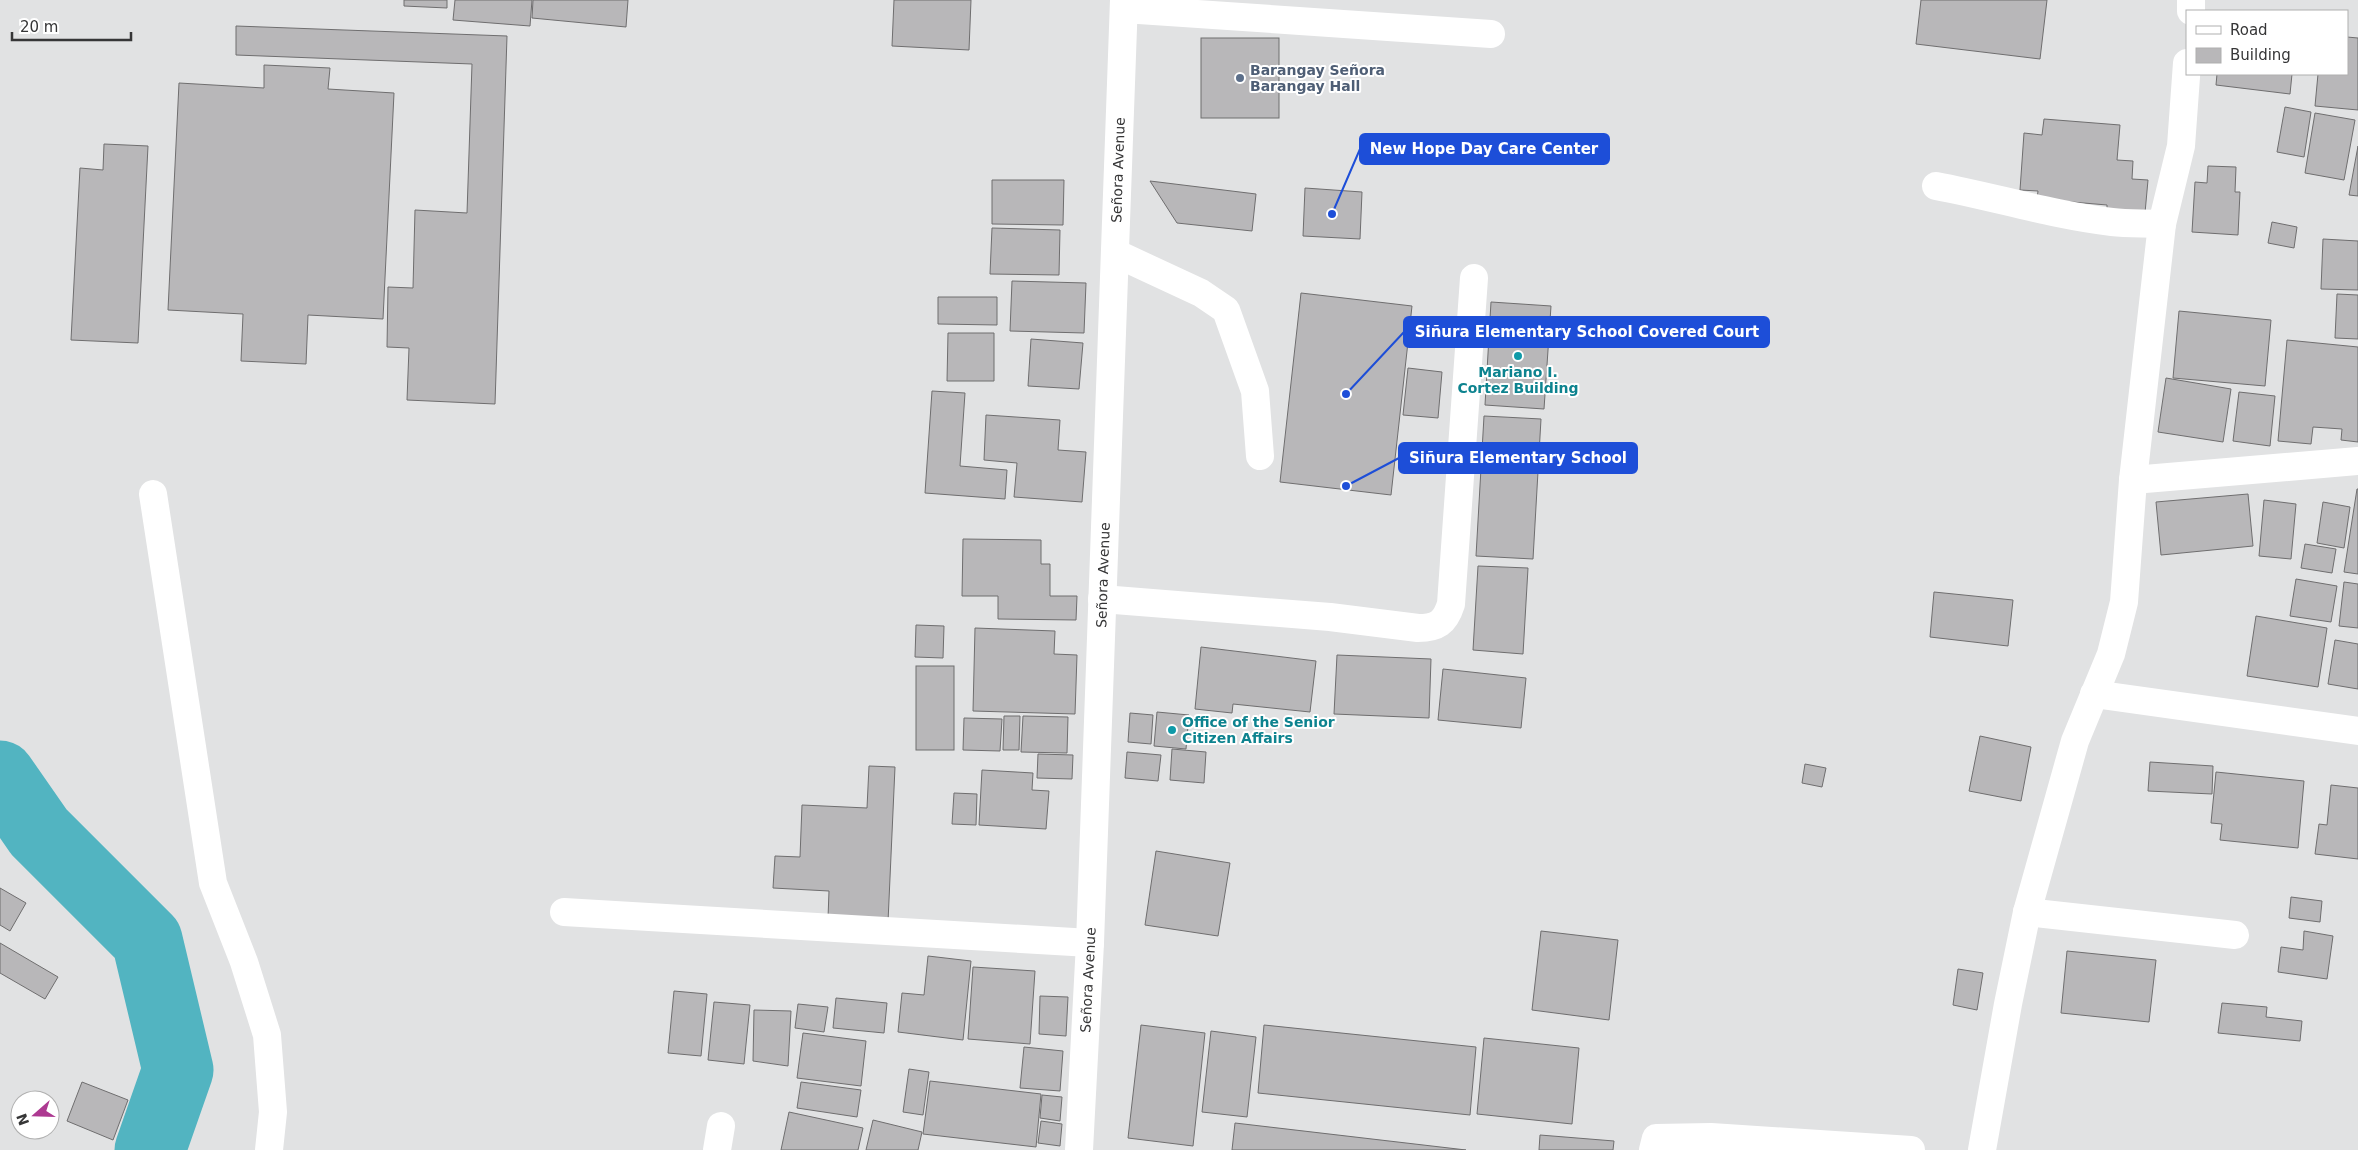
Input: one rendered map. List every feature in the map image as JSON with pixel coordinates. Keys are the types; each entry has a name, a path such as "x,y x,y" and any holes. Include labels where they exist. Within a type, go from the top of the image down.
{"street":[{"path":"1124,5 1491,34"},
{"name":"Señora Avenue","path":"1079,1150 1090,943 1124,5"},
{"path":"1982,1150 2008,1004 2027,912 2075,741 2111,654 2124,602 2133,480 2162,224 2181,146 2186,75"},
{"path":"1936,186 1986,195 2082,218 2114,222 2162,224"},
{"path":"1115,253 1201,293 1226,310 1255,391 1260,456"},
{"path":"1102,599 1330,618 1418,628 1431,628 1441,623 1447,616 1451,604 1474,278"},
{"path":"2133,480 2358,461"},
{"path":"153,494 213,884 244,962 267,1035 273,1112 269,1150"},
{"path":"2094,694 2358,731"},
{"path":"564,912 1090,943"},
{"path":"2027,912 2235,935"},
{"path":"1653,1150 1656,1138 1711,1137 1911,1150"}],"building":[{"path":"404,0 447,0 447,8 404,6"},
{"path":"455,0 532,0 530,26 453,20"},
{"path":"533,0 628,0 626,27 532,18"},
{"path":"894,0 971,0 969,50 892,46"},
{"path":"1921,0 2047,0 2040,59 1916,44"},
{"path":"236,26 507,36 495,404 407,400 409,348 387,347 388,287 413,288 415,210 467,213 472,64 236,55"},
{"path":"2348,37 2358,38 2358,110 2315,106 2318,75 2348,75"},
{"name":"Barangay Señora Barangay Hall","path":"1201,38 1279,38 1279,118 1201,118"},
{"path":"264,65 330,68 328,89 394,93 383,319 308,315 306,364 241,361 243,314 168,310 179,83 264,88"},
{"path":"2217,75 2292,75 2290,94 2216,85"},
{"path":"2285,107 2311,112 2304,157 2277,152"},
{"path":"2315,113 2355,120 2344,180 2305,173"},
{"path":"2044,119 2120,125 2117,160 2133,161 2132,179 2148,180 2145,213 2107,209 2107,205 2037,199 2038,191 2020,190 2024,133 2042,135"},
{"path":"104,144 148,146 138,343 71,340 80,168 103,170"},
{"path":"2358,146 2358,196 2349,195"},
{"path":"2208,166 2236,167 2235,192 2240,192 2238,235 2192,232 2195,182 2207,183"},
{"path":"992,180 1064,180 1063,225 992,224"},
{"path":"1150,181 1256,194 1252,231 1177,223"},
{"path":"1305,188 1362,192 1360,239 1303,236"},
{"path":"2272,222 2297,227 2294,248 2268,243"},
{"path":"992,228 1060,230 1059,275 990,274"},
{"path":"2323,239 2358,241 2358,290 2321,289"},
{"path":"1012,281 1086,283 1084,333 1010,331"},
{"path":"1301,293 1412,306 1391,495 1280,482"},
{"path":"2337,294 2358,295 2358,339 2335,338"},
{"path":"938,297 997,297 997,325 938,324"},
{"name":"Mariano I. Cortez Building","path":"1491,302 1551,306 1544,409 1485,405"},
{"path":"2179,311 2271,320 2265,386 2173,378"},
{"path":"948,333 994,333 994,381 947,381"},
{"path":"1031,339 1083,343 1079,389 1028,386"},
{"path":"2287,340 2358,347 2358,442 2341,440 2342,429 2313,427 2311,444 2278,441"},
{"path":"1408,368 1442,372 1438,418 1403,415"},
{"path":"2166,378 2231,389 2223,442 2158,432"},
{"path":"932,391 965,393 960,466 1007,470 1005,499 925,493"},
{"path":"2239,392 2275,396 2270,446 2233,441"},
{"path":"986,415 1060,420 1058,450 1086,452 1082,502 1014,497 1017,463 984,460"},
{"path":"1484,416 1541,419 1533,559 1476,556"},
{"path":"2358,489 2358,574 2344,572"},
{"path":"2248,494 2253,546 2161,555 2156,502"},
{"path":"2264,500 2296,504 2291,559 2259,556"},
{"path":"2323,502 2350,507 2344,548 2317,543"},
{"path":"963,539 1041,540 1041,564 1050,564 1050,596 1077,596 1076,620 998,619 998,596 962,596"},
{"path":"2305,544 2336,549 2332,573 2301,568"},
{"path":"1478,566 1528,568 1523,654 1473,650"},
{"path":"2296,579 2337,586 2331,622 2290,616"},
{"path":"2344,582 2358,584 2358,628 2339,626"},
{"path":"1934,592 2013,600 2008,646 1930,637"},
{"path":"2256,616 2327,628 2318,687 2247,676"},
{"path":"916,625 944,626 943,658 915,657"},
{"path":"975,628 1055,631 1054,654 1077,655 1075,714 973,711"},
{"path":"2335,640 2358,644 2358,689 2328,684"},
{"path":"1201,647 1316,661 1310,712 1233,704 1232,713 1195,709"},
{"path":"1337,655 1431,659 1429,718 1334,714"},
{"path":"916,666 954,666 954,750 916,750"},
{"path":"1443,669 1526,678 1521,728 1438,720"},
{"name":"Office of the Senior Citizen Affairs","path":"1157,712 1189,715 1186,749 1154,746"},
{"path":"1130,713 1153,715 1151,744 1128,742"},
{"path":"1004,716 1020,716 1019,750 1003,750"},
{"path":"1023,716 1068,717 1067,753 1021,752"},
{"path":"964,718 1002,719 1000,751 963,750"},
{"path":"1980,736 2031,747 2021,801 1969,791"},
{"path":"1172,749 1206,752 1204,783 1170,780"},
{"path":"1127,752 1161,755 1158,781 1125,778"},
{"path":"1038,754 1073,755 1072,779 1037,778"},
{"path":"2150,762 2213,766 2212,794 2148,791"},
{"path":"1805,764 1826,768 1822,787 1802,783"},
{"path":"869,766 895,767 888,922 828,918 829,891 773,888 775,856 800,857 802,805 867,808"},
{"path":"982,770 1033,773 1032,790 1049,791 1046,829 979,825"},
{"path":"2216,772 2304,781 2298,848 2220,840 2222,824 2211,823"},
{"path":"2331,785 2358,788 2358,859 2315,854 2319,824 2327,825"},
{"path":"954,793 977,794 976,825 952,824"},
{"path":"1156,851 1230,863 1218,936 1145,925"},
{"path":"0,888 26,903 10,931 0,925"},
{"path":"2291,897 2322,901 2320,922 2289,918"},
{"path":"1541,931 1618,940 1609,1020 1532,1010"},
{"path":"2304,931 2333,936 2327,979 2278,972 2281,947 2303,950"},
{"path":"0,943 58,977 45,999 0,973"},
{"path":"2067,951 2156,960 2149,1022 2061,1013"},
{"path":"928,956 971,961 963,1040 898,1032 902,993 924,995"},
{"path":"973,967 1035,971 1030,1044 968,1039"},
{"path":"1958,969 1983,973 1977,1010 1953,1005"},
{"path":"674,991 707,994 701,1056 668,1053"},
{"path":"1040,996 1068,997 1066,1036 1039,1034"},
{"path":"836,998 887,1003 884,1033 833,1028"},
{"path":"714,1002 750,1005 744,1064 708,1060"},
{"path":"2222,1003 2267,1007 2266,1017 2302,1021 2300,1041 2218,1033"},
{"path":"798,1004 828,1007 824,1032 795,1028"},
{"path":"754,1010 791,1011 788,1066 753,1061"},
{"path":"1141,1025 1205,1033 1193,1146 1128,1138"},
{"path":"1264,1025 1476,1047 1470,1115 1258,1093"},
{"path":"1211,1031 1256,1037 1247,1117 1202,1112"},
{"path":"803,1033 866,1041 861,1086 797,1078"},
{"path":"1484,1038 1579,1048 1572,1124 1477,1114"},
{"path":"1024,1047 1063,1051 1060,1091 1020,1088"},
{"path":"909,1069 929,1072 923,1115 903,1112"},
{"path":"930,1081 1041,1094 1036,1147 923,1134"},
{"path":"82,1082 128,1100 113,1140 67,1121"},
{"path":"801,1082 861,1090 857,1117 797,1108"},
{"path":"1042,1095 1062,1097 1060,1121 1040,1118"},
{"path":"789,1112 863,1128 858,1150 781,1150"},
{"path":"873,1120 922,1132 918,1150 866,1150"},
{"path":"1041,1121 1062,1124 1060,1146 1038,1143"},
{"path":"1235,1123 1466,1150 1232,1150"},
{"path":"1540,1135 1614,1141 1613,1150 1539,1150"}],"waterway":[{"path":"0,776 39,832 147,940 178,1070 150,1150"}],"place":[{"name":"Barangay Señora Barangay Hall","path":"1240,78"},
{"name":"New Hope Day Care Center","path":"1332,214"},
{"name":"Mariano I. Cortez Building","path":"1518,356"},
{"name":"Siñura Elementary School Covered Court","path":"1346,394"},
{"name":"Siñura Elementary School","path":"1346,486"},
{"name":"Office of the Senior Citizen Affairs","path":"1172,730"}]}
